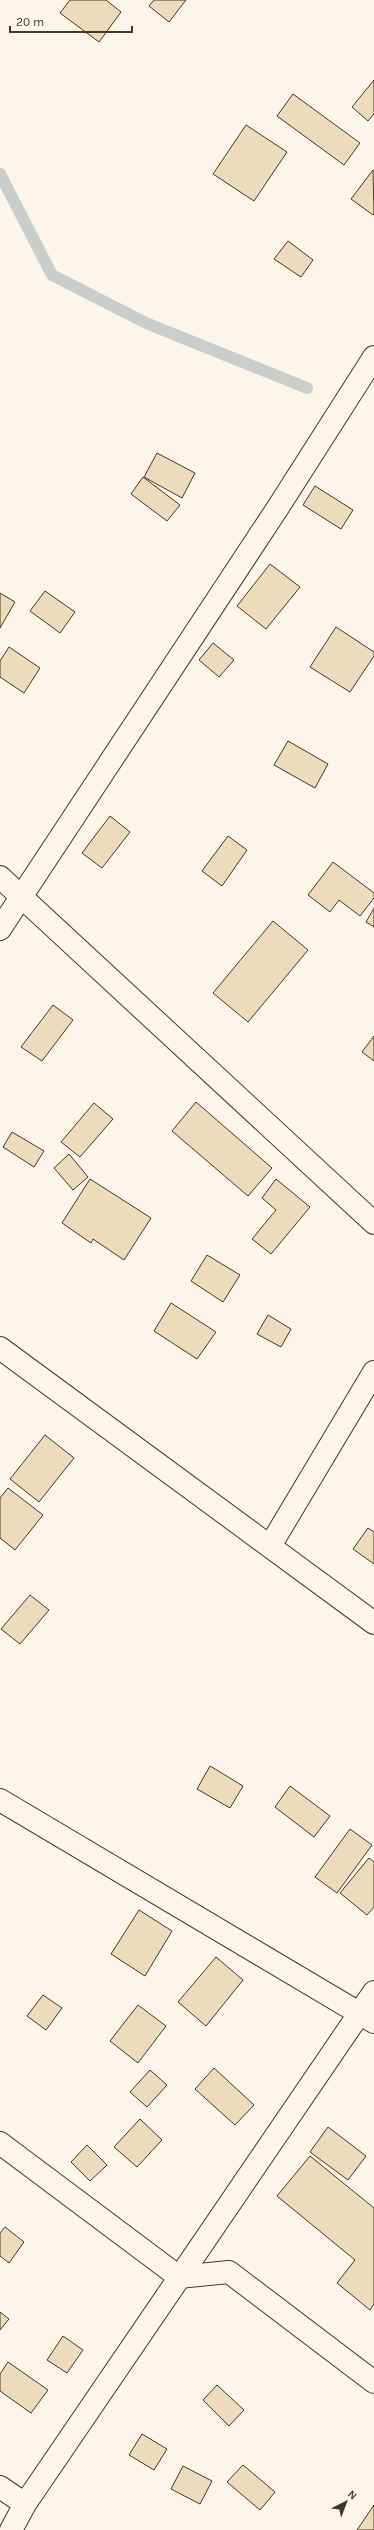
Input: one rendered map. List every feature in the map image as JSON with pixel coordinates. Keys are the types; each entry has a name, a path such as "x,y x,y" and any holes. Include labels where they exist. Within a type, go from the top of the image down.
{"street":[{"path":"0,928 272,516 374,356"},
{"path":"0,878 374,1223"},
{"path":"0,1348 374,1623"},
{"path":"270,1546 374,1372"},
{"path":"0,1800 367,2017"},
{"path":"12,2530 25,2504 179,2277 367,2017 374,1992"},
{"path":"0,2143 179,2277 229,2272 374,2382"},
{"path":"0,2487 25,2504"}],"building":[{"path":"70,0 106,0 121,12 99,42 60,13"},
{"path":"154,0 186,0 169,22 149,6"},
{"path":"374,80 374,114 368,121 352,107"},
{"path":"293,94 360,143 344,165 277,116"},
{"path":"246,125 287,152 254,201 213,174"},
{"path":"373,170 374,213 373,215 351,199"},
{"path":"288,241 313,260 301,277 274,259"},
{"path":"157,453 195,473 182,498 144,477"},
{"path":"143,477 180,505 167,521 131,494"},
{"path":"315,486 353,510 341,529 303,505"},
{"path":"270,564 300,587 266,629 237,606"},
{"path":"45,591 75,612 60,633 30,611"},
{"path":"0,593 15,602 0,628"},
{"path":"336,627 374,652 374,656 350,692 310,667"},
{"path":"213,643 234,660 219,677 199,660"},
{"path":"9,647 40,668 24,693 0,677 0,661"},
{"path":"288,741 328,764 315,788 274,765"},
{"path":"110,816 130,832 102,868 82,853"},
{"path":"228,836 247,850 222,886 202,871"},
{"path":"333,862 374,893 374,898 360,916 339,900 330,912 308,895"},
{"path":"374,908 374,927 366,922"},
{"path":"273,921 308,950 248,1022 213,993"},
{"path":"53,1005 73,1020 42,1061 21,1047"},
{"path":"374,1036 374,1061 362,1052"},
{"path":"196,1102 272,1168 248,1196 172,1131"},
{"path":"94,1103 113,1119 80,1157 61,1142"},
{"path":"12,1132 44,1151 34,1167 3,1147"},
{"path":"69,1154 88,1177 73,1190 54,1168"},
{"path":"90,1179 151,1218 124,1260 93,1239 91,1243 62,1223"},
{"path":"276,1179 310,1207 271,1254 252,1239 276,1210 262,1198"},
{"path":"207,1255 240,1275 223,1302 191,1281"},
{"path":"171,1303 216,1332 197,1359 154,1331"},
{"path":"268,1315 291,1329 281,1347 257,1334"},
{"path":"45,1435 74,1458 39,1502 10,1479"},
{"path":"8,1488 43,1515 15,1550 0,1538 0,1498"},
{"path":"368,1528 374,1532 374,1564 353,1549"},
{"path":"30,1595 49,1610 20,1644 1,1629"},
{"path":"210,1766 243,1786 230,1808 197,1789"},
{"path":"290,1786 330,1816 314,1837 275,1807"},
{"path":"350,1829 372,1845 337,1893 315,1877"},
{"path":"369,1858 374,1862 374,1907 367,1915 340,1893"},
{"path":"139,1910 172,1931 145,1976 111,1954"},
{"path":"216,1957 243,1980 206,2026 178,2002"},
{"path":"43,1995 62,2008 46,2030 27,2016"},
{"path":"138,2005 166,2026 138,2063 110,2041"},
{"path":"214,2068 254,2105 235,2125 195,2089"},
{"path":"150,2070 167,2085 147,2107 130,2092"},
{"path":"140,2119 162,2140 137,2167 114,2147"},
{"path":"328,2127 366,2156 348,2180 310,2152"},
{"path":"87,2145 107,2165 90,2181 71,2162"},
{"path":"310,2156 374,2208 374,2304 370,2310 337,2283 355,2260 277,2196"},
{"path":"5,2227 24,2242 9,2263 0,2256 0,2233"},
{"path":"0,2312 9,2319 0,2330"},
{"path":"63,2336 83,2350 67,2373 47,2360"},
{"path":"8,2362 48,2390 31,2413 0,2391 0,2374"},
{"path":"217,2385 244,2410 229,2426 203,2400"},
{"path":"142,2434 167,2449 154,2470 129,2455"},
{"path":"243,2465 275,2492 260,2510 227,2482"},
{"path":"183,2466 212,2481 200,2504 171,2489"},
{"path":"374,2505 374,2530 357,2530"}],"waterway":[{"path":"0,174 52,275 146,323 307,388"}]}
